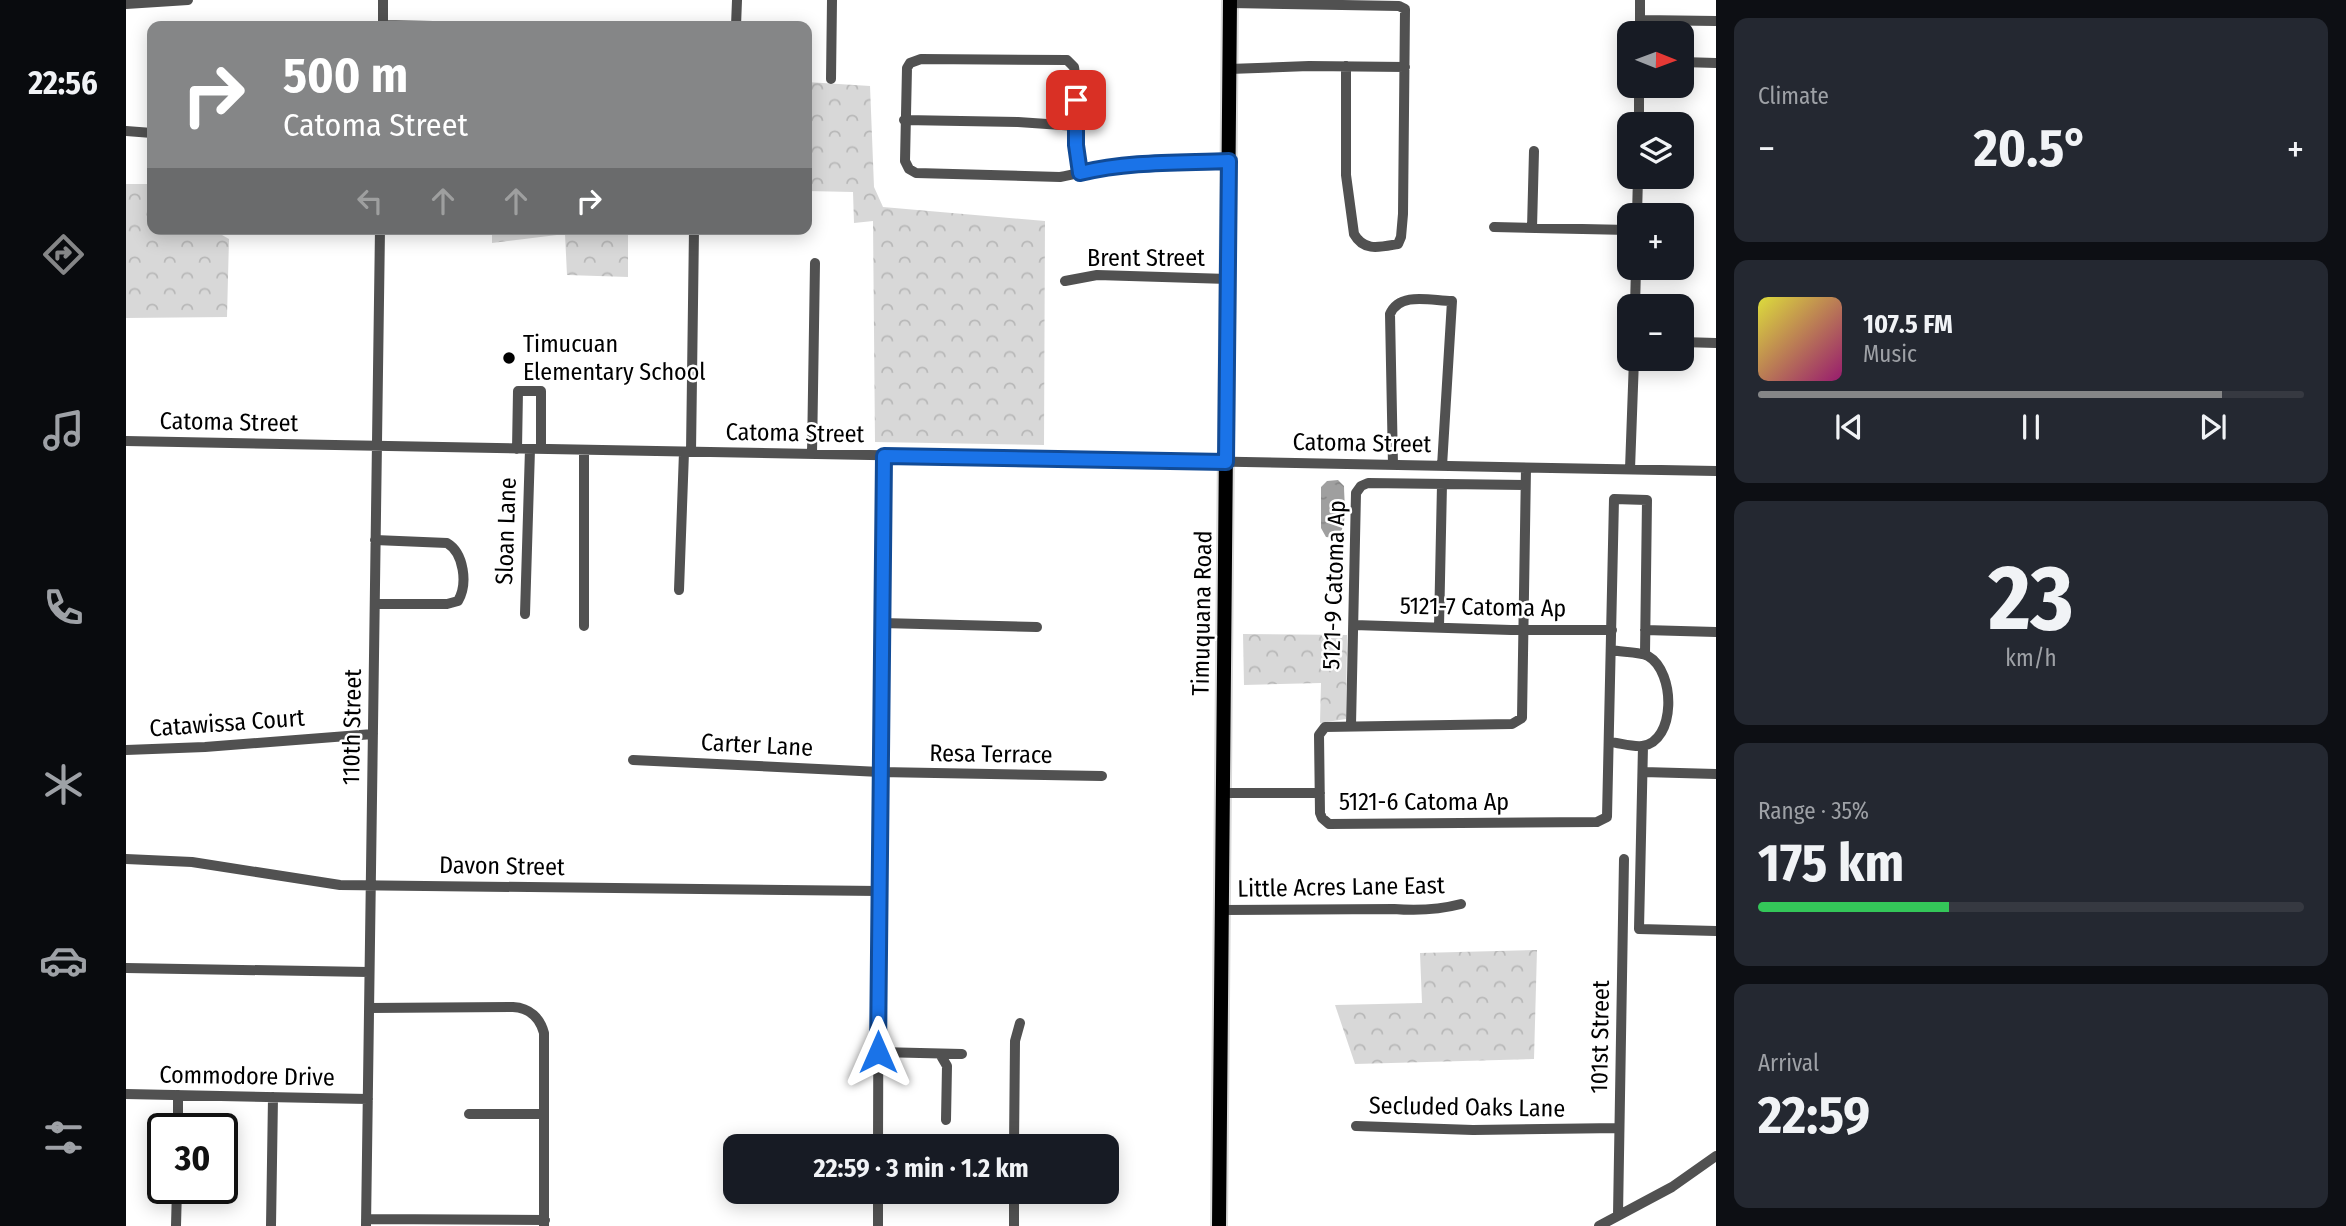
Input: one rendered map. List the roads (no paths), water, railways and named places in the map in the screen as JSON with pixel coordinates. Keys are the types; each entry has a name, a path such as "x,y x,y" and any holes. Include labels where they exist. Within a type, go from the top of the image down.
{"main road":[{"name":"Timuquana Road","path":"1219,1226 1230,1"}],"street":[{"path":"126,4 188,0"},
{"path":"383,0 383,21"},
{"path":"736,21 737,0"},
{"path":"831,79 832,0"},
{"path":"1640,0 1640,20 1716,21"},
{"path":"1230,1 1405,9 1402,237 1398,244 1369,247 1358,242 1353,234 1348,193 1346,66"},
{"path":"1080,173 1076,145 1075,74 1074,66 1067,60 916,60 907,68 905,161 909,169 916,173 1060,177 1080,173 1123,164 1229,161"},
{"path":"1694,62 1716,63"},
{"path":"1229,69 1405,67"},
{"path":"904,120 1076,126"},
{"path":"126,131 147,133"},
{"path":"1532,228 1534,151"},
{"path":"1494,228 1617,230"},
{"name":"110th Street","path":"366,1223 380,235"},
{"path":"679,590 695,235"},
{"path":"812,454 815,263"},
{"name":"Brent Street","path":"1065,281 1097,275 1228,279"},
{"path":"1393,465 1391,314 1394,306 1405,300 1452,301 1442,466"},
{"path":"1694,342 1716,343"},
{"path":"1630,469 1634,371"},
{"name":"Sloan Lane","path":"517,449 518,391 541,391 525,614"},
{"name":"Catoma Street","path":"126,442 1716,471"},
{"path":"584,450 584,626"},
{"path":"878,1134 884,456"},
{"name":"5121-6 Catoma Ap","path":"1526,468 1524,713 1518,722 1512,724 1329,725 1319,734 1322,818 1329,824 1597,822 1607,817 1614,499 1647,500 1645,630"},
{"name":"5121-9 Catoma Ap","path":"1351,725 1356,493 1360,486 1368,483 1525,485"},
{"path":"1439,627 1442,484"},
{"path":"374,604 447,604 458,601 463,588 460,560 454,547 447,543 375,540"},
{"path":"882,623 1037,627"},
{"name":"5121-7 Catoma Ap","path":"1354,625 1612,630"},
{"path":"1645,654 1645,630 1716,632"},
{"path":"1610,742 1643,746 1660,734 1669,709 1669,694 1663,672 1657,663 1645,654 1611,650"},
{"name":"Catawissa Court","path":"126,750 205,747 373,734"},
{"path":"1643,746 1639,929 1716,931"},
{"name":"Carter Lane","path":"633,760 880,772"},
{"name":"Resa Terrace","path":"880,772 1102,776"},
{"path":"1643,772 1716,774"},
{"path":"1223,793 1320,793"},
{"name":"Davon Street","path":"126,859 192,862 329,884 879,891"},
{"name":"101st Street","path":"1617,1220 1624,859"},
{"name":"Little Acres Lane East","path":"1222,910 1425,910 1461,904"},
{"path":"126,968 369,972"},
{"path":"366,1223 544,1223 544,1033 537,1017 521,1008 513,1007 369,1008"},
{"path":"1014,1134 1015,1041 1020,1023"},
{"path":"878,1052 962,1054"},
{"path":"940,1054 947,1066 946,1121"},
{"name":"Commodore Drive","path":"126,1094 368,1099"},
{"path":"178,1095 178,1113"},
{"path":"271,1226 273,1097"},
{"path":"469,1114 544,1114"},
{"name":"Secluded Oaks Lane","path":"1356,1126 1473,1130 1619,1128"},
{"path":"1599,1226 1617,1220 1680,1182 1716,1156"},
{"path":"176,1226 177,1204"},
{"path":"878,1204 878,1226"},
{"path":"1014,1204 1014,1226"}],"water":[{"path":"1338,480 1344,486 1344,522 1335,538 1326,537 1321,528 1321,487 1327,481"}],"place":[{"name":"Timucuan Elementary School","path":"509,358"}]}
